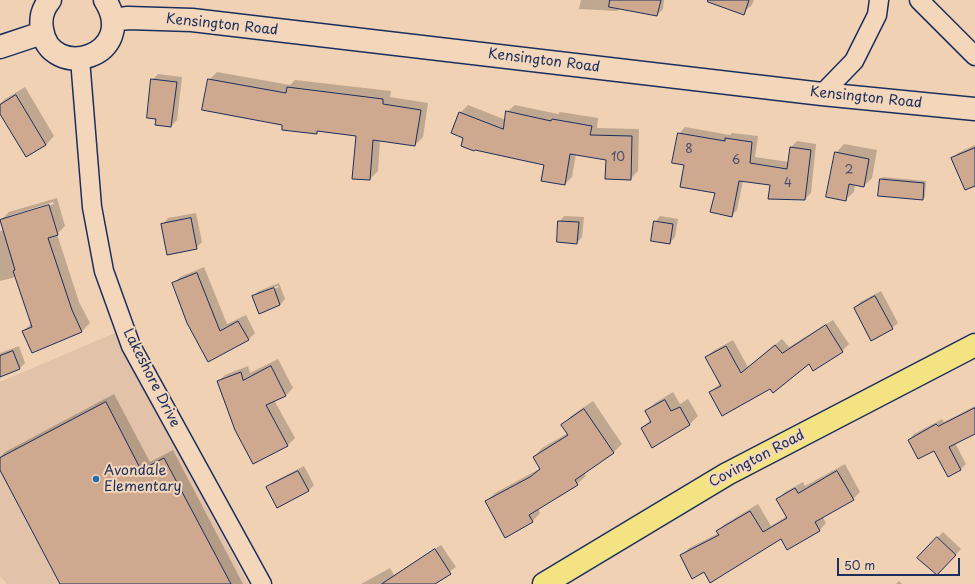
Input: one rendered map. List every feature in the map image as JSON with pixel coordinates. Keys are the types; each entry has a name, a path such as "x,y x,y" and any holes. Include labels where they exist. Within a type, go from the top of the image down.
{"main road":[{"name":"Covington Road","path":"558,581 727,474 975,345"}],"street":[{"path":"50,0 42,13 42,33 48,44 57,53 68,58 80,59 91,56 101,50 108,42 112,31 113,20 110,9 105,0"},
{"path":"822,94 854,61 877,15 878,0"},
{"path":"919,0 975,56"},
{"name":"Kensington Road","path":"113,20 128,18 192,20 822,94 975,109"},
{"path":"0,47 42,33"},
{"name":"Lakeshore Drive","path":"80,59 92,207 104,271 131,346 262,584"}],"shaded area":[{"name":"Avondale Elementary","path":"115,333 248,584 7,584 0,576 0,382"}],"building":[{"path":"610,0 661,0 657,16 609,7"},
{"path":"708,0 749,0 744,15 708,2"},
{"path":"151,79 177,82 171,127 155,125 156,119 147,118"},
{"path":"208,79 286,93 287,87 383,99 383,104 421,110 415,146 373,140 370,180 352,179 356,136 317,131 317,134 282,130 282,125 202,110"},
{"path":"16,95 46,145 26,157 0,114 0,105"},
{"path":"506,111 551,121 552,119 592,126 590,135 632,136 631,180 605,179 606,160 570,154 565,185 541,181 544,165 474,151 461,146 463,138 451,133 459,112 503,129"},
{"path":"678,133 725,141 725,138 752,142 750,163 787,169 790,147 811,150 805,200 768,199 770,185 739,181 732,217 710,212 715,193 680,187 684,165 672,163"},
{"path":"975,148 975,186 965,190 951,158"},
{"path":"835,152 869,159 864,187 849,184 846,201 826,197"},
{"path":"880,179 924,183 923,200 878,196"},
{"path":"49,205 58,235 48,238 72,310 82,332 32,353 22,331 32,327 13,271 15,270 0,220"},
{"path":"191,218 197,249 167,255 161,224"},
{"path":"558,221 579,222 577,244 557,242"},
{"path":"654,221 673,224 670,244 651,241"},
{"path":"197,273 220,331 238,321 249,340 208,362 187,323 172,283"},
{"path":"274,288 280,305 259,314 252,296"},
{"path":"875,296 893,329 871,341 854,308"},
{"path":"826,325 843,352 813,371 809,364 773,393 770,389 722,416 709,392 721,386 705,357 726,346 741,373 775,345 782,353"},
{"path":"13,351 20,369 0,377 0,356"},
{"path":"271,366 286,396 266,405 288,446 253,464 235,430 217,381 241,372 243,380"},
{"path":"665,400 671,411 680,407 690,425 652,448 641,428 651,422 645,411"},
{"path":"106,402 141,470 164,458 231,584 60,584 0,470 0,458"},
{"path":"975,408 975,434 949,447 961,470 948,477 934,451 918,459 908,440 936,424 938,426"},
{"path":"584,409 614,453 575,480 578,485 529,515 533,522 505,538 485,501 530,477 540,469 533,457 568,435 561,425"},
{"path":"298,471 309,491 277,508 266,487"},
{"path":"837,471 854,500 815,522 820,531 787,550 781,539 710,583 704,572 692,579 680,555 719,535 716,531 750,511 763,532 787,518 776,499 795,488 798,493"},
{"path":"937,537 956,555 937,575 917,558"},
{"path":"435,549 451,574 435,584 382,584"}],"place":[{"name":"Avondale Elementary","path":"96,479"}]}
